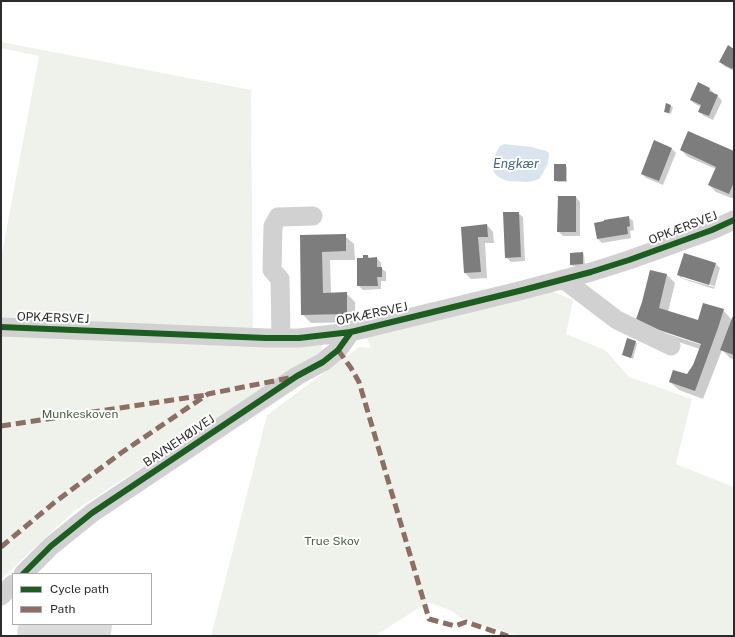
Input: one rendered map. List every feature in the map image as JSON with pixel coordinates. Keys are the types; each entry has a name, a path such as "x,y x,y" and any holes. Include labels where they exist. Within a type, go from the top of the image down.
{"street":[{"path":"281,338 280,279 272,270 273,226 278,217 313,216"},
{"name":"OPKÆRSVEJ","path":"1,327 281,338 299,338 351,332 523,290 629,260 712,230 734,220"},
{"path":"564,279 618,320 671,346"},
{"name":"BAVNEHØJVEJ","path":"24,573 51,546 92,513 297,376 323,362 338,350 351,332"},
{"path":"1,596 12,585"}],"green space":[{"path":"1,42 251,90 253,331 1,319 1,258 39,56 1,48"},
{"name":"True Skov","path":"551,291 573,300 566,334 605,350 629,377 692,399 676,464 734,487 734,636 519,636 461,618 452,611 428,602 375,636 211,636 267,415 359,347 371,348 366,336"},
{"name":"Munkeskoven","path":"1,332 322,344 323,352 74,511 1,579"}],"water":[{"name":"Engkær","path":"504,144 531,147 549,153 548,163 539,179 527,182 508,181 496,175 493,170 494,158 500,146"}],"building":[{"path":"728,45 734,49 734,66 732,69 719,62"},
{"path":"698,82 710,88 709,91 718,95 709,116 698,112 701,105 690,100"},
{"path":"666,103 671,105 669,113 664,112"},
{"path":"688,131 734,151 734,182 729,194 708,185 716,167 680,150"},
{"path":"654,140 672,148 659,181 641,174"},
{"path":"554,164 566,164 566,181 554,181"},
{"path":"558,196 576,196 576,232 557,232"},
{"path":"503,212 519,212 521,257 505,258"},
{"path":"629,216 630,226 627,227 628,234 597,239 594,223"},
{"path":"487,224 488,237 478,237 481,272 464,273 461,227"},
{"path":"346,234 346,251 322,252 323,293 347,292 347,314 301,315 300,235"},
{"path":"583,252 583,264 570,265 570,253"},
{"path":"684,253 716,263 709,285 677,275"},
{"path":"363,255 368,255 368,258 377,257 377,267 382,267 382,277 377,277 378,286 357,286 357,258 363,258"},
{"path":"650,270 667,274 659,308 698,320 703,303 724,309 695,391 669,382 673,370 687,374 693,365 701,344 635,322"},
{"path":"734,313 734,355 720,350"},
{"path":"627,338 636,341 631,358 622,355"}],"runway":[{"path":"63,636 66,625"}],"marked path":[{"path":"338,350 359,382 429,619 455,626 466,622 508,636"},
{"path":"1,547 55,502 121,453 208,394 289,378"},
{"path":"1,426 206,395"}],"cycle path":[{"path":"1,327 266,338 299,338 351,332 591,272 712,230 734,220"},
{"path":"24,573 51,546 92,513 297,376 323,362 338,350 351,332"}]}
